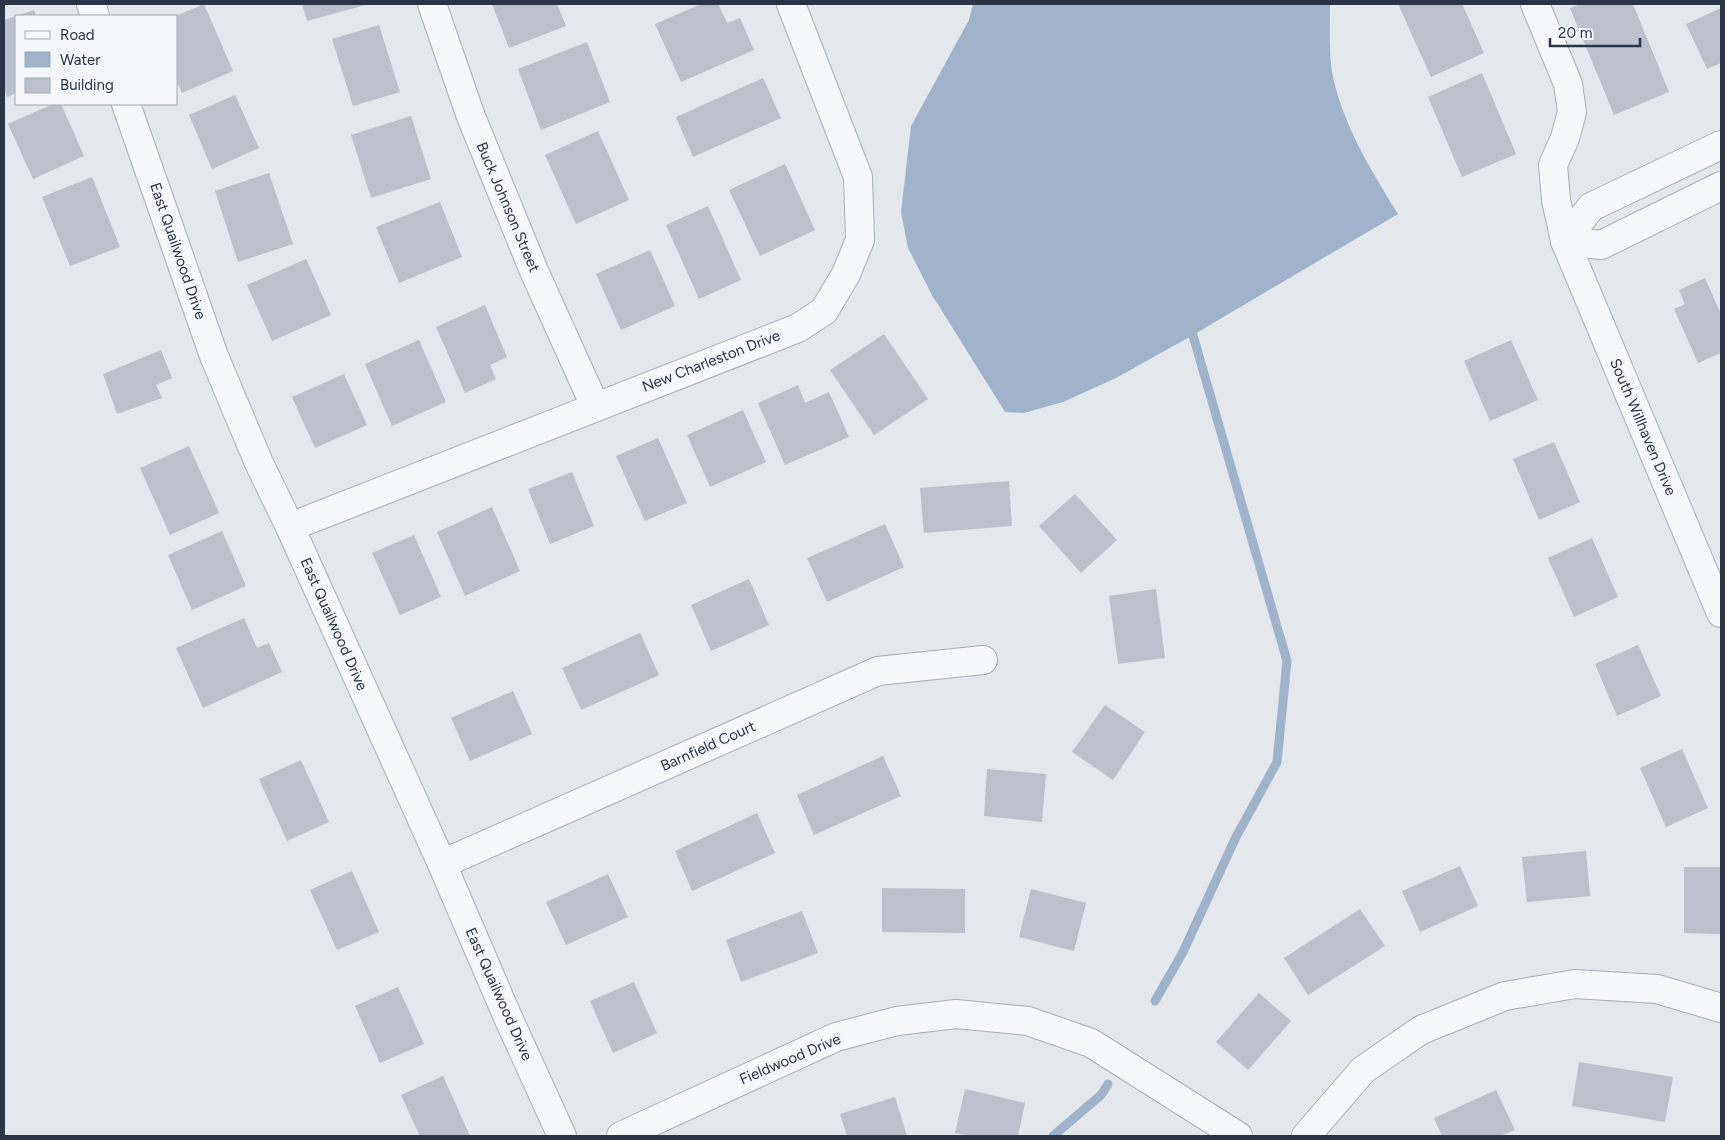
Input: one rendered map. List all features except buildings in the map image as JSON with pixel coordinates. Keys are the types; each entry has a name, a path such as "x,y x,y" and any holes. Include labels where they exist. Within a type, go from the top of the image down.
{"street":[{"name":"Buck Johnson Street","path":"432,4 470,114 534,271 595,406"},
{"name":"New Charleston Drive","path":"290,527 798,328 824,311 846,274 860,240 858,177 791,4"},
{"name":"South Willhaven Drive","path":"1535,4 1568,84 1572,112 1565,138 1553,165 1556,200 1565,241 1721,613"},
{"name":"East Quailwood Drive","path":"126,105 214,356 260,463 442,864 562,1136"},
{"path":"1565,241 1591,207 1721,145"},
{"path":"1565,241 1601,245 1721,186"},
{"name":"Barnfield Court","path":"442,864 878,671 984,660"},
{"path":"1306,1136 1363,1070 1420,1030 1505,996 1575,984 1657,989 1721,1008"},
{"name":"Fieldwood Drive","path":"621,1136 836,1037 897,1021 956,1014 1028,1021 1091,1043 1238,1136"}],"water":[{"path":"973,4 1330,4 1330,56 1332,72 1343,110 1359,146 1398,214 1193,335 1116,378 1063,402 1024,413 1005,412 932,295 908,248 901,212 911,126 969,20"}],"waterway":[{"path":"1155,1001 1183,952 1235,839 1277,762 1287,661 1190,325"},
{"path":"1053,1136 1101,1095 1108,1084"}]}
